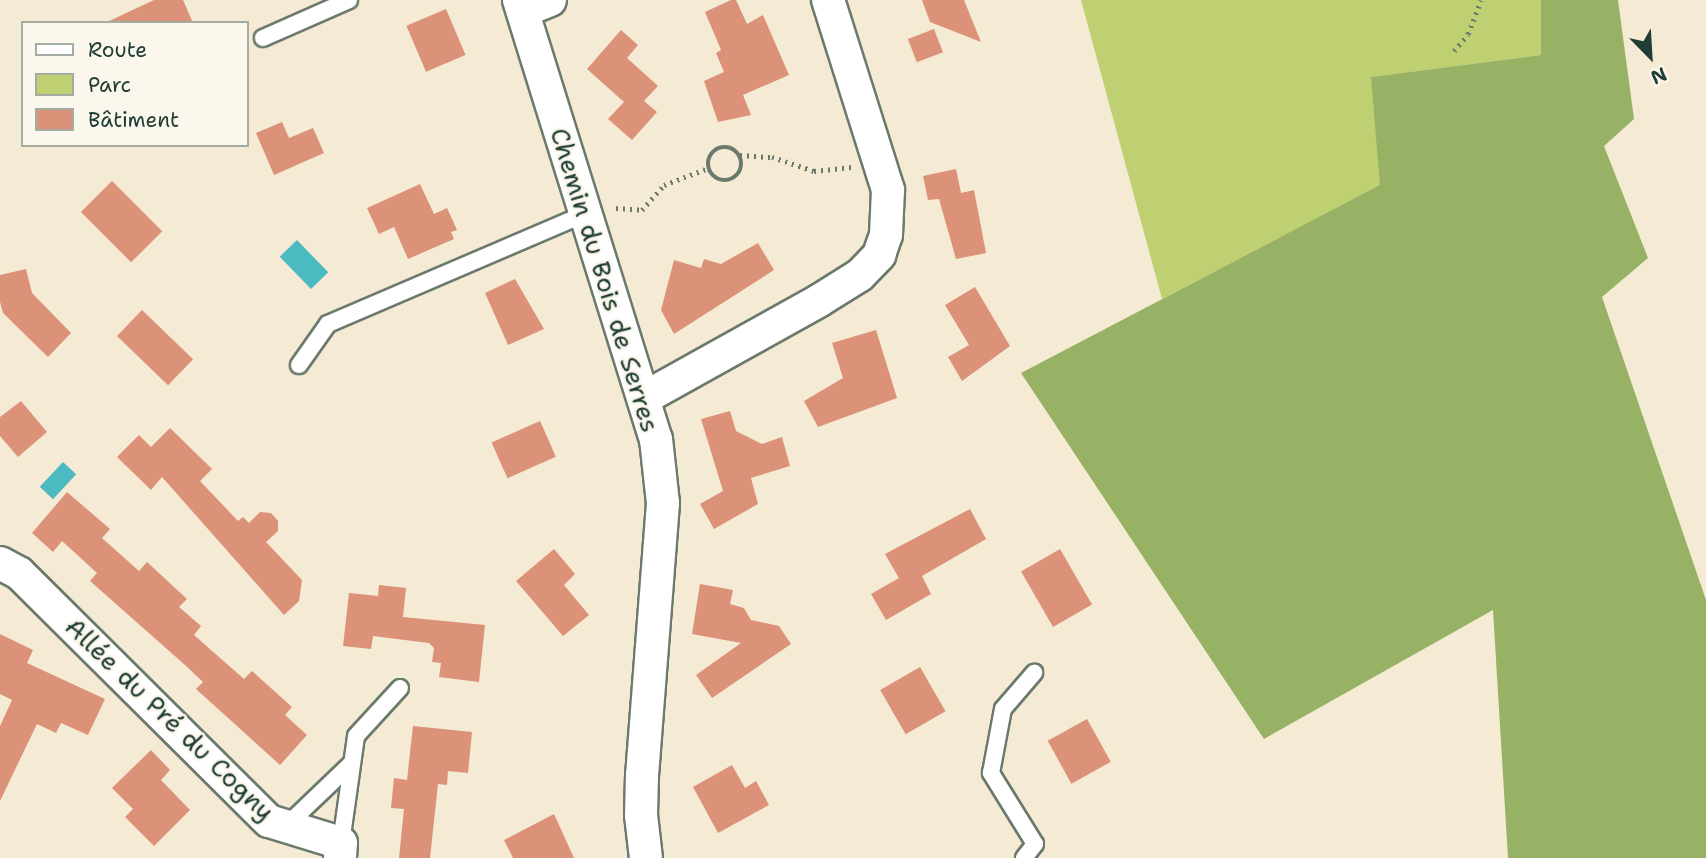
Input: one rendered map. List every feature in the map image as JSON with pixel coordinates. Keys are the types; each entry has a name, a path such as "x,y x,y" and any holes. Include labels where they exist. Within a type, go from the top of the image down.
{"street":[{"path":"646,397 860,275 879,255 887,235 888,190 828,0"},
{"name":"Chemin du Bois de Serres","path":"531,4 599,211 646,397 663,503 640,815 646,858"},
{"name":"Allée du Pré du Cogny","path":"0,563 19,573 270,821 340,850"}],"lane":[{"path":"263,38 349,0"},
{"path":"299,365 328,324 599,211"},
{"path":"1024,858 1035,844 991,773 1003,709 1034,673"},
{"path":"340,850 356,736 400,688"},
{"path":"286,826 352,763"}],"path":[{"path":"1454,51 1468,34 1481,0"},
{"path":"708,168 712,152 721,147 740,155 772,157 825,172 880,159"},
{"path":"708,168 718,180 730,180 739,173 740,155"},
{"path":"599,211 642,210 664,185 708,168"}],"green space":[{"path":"1081,0 1541,0 1541,55 1372,77 1381,185 1162,299"},
{"path":"1541,0 1618,0 1634,119 1604,146 1648,258 1602,297 1706,600 1706,858 1508,858 1493,610 1264,739 1021,373 1380,185 1371,77 1541,55"}],"water":[{"path":"297,240 328,272 311,289 280,257"},
{"path":"63,462 76,474 53,499 40,487"}],"building":[{"path":"154,0 183,0 192,21 109,21"},
{"path":"736,0 747,24 763,15 789,75 743,95 751,115 718,122 704,81 724,72 716,53 721,50 705,12"},
{"path":"922,0 964,0 981,42 930,22"},
{"path":"446,9 466,55 426,72 406,26"},
{"path":"934,29 943,52 917,62 908,39"},
{"path":"621,30 638,45 627,58 658,86 644,101 657,112 632,140 608,119 624,102 587,69"},
{"path":"282,122 289,138 313,128 324,153 274,175 256,133"},
{"path":"956,169 961,193 974,190 986,253 956,259 939,199 928,200 923,176"},
{"path":"112,181 162,231 131,262 81,212"},
{"path":"420,184 434,214 447,208 457,230 451,232 454,239 408,259 394,227 379,234 367,208"},
{"path":"758,243 774,270 674,334 661,310 674,260 701,268 704,259 721,264"},
{"path":"26,269 32,293 71,333 48,357 3,313 0,302 0,275"},
{"path":"515,279 544,329 508,345 485,293"},
{"path":"975,287 1010,346 962,381 948,357 969,345 945,305"},
{"path":"142,310 193,359 168,385 117,336"},
{"path":"876,330 897,398 818,427 804,401 843,378 832,343"},
{"path":"21,401 47,432 18,457 0,436 0,417"},
{"path":"730,411 736,431 762,444 782,437 790,466 751,478 758,504 714,529 700,504 723,491 701,419"},
{"path":"540,421 556,457 507,478 492,443"},
{"path":"170,428 212,469 200,481 238,521 243,517 249,523 260,512 271,513 278,521 278,531 266,542 302,580 299,601 284,615 162,477 151,490 117,457 139,435 151,447"},
{"path":"67,492 110,529 102,538 139,571 147,562 187,599 179,607 201,626 194,635 244,679 252,671 292,707 285,715 307,735 280,765 196,689 203,682 90,581 97,573 62,541 53,552 32,533"},
{"path":"970,509 986,539 922,576 931,594 886,620 871,594 899,578 885,554"},
{"path":"554,549 575,574 564,585 589,615 563,636 516,581"},
{"path":"1060,549 1092,604 1053,627 1021,572"},
{"path":"700,584 733,590 730,604 744,608 751,620 779,626 791,644 712,698 696,675 741,643 692,634"},
{"path":"379,585 406,588 403,617 485,625 479,682 439,677 441,663 432,662 434,648 429,643 373,636 371,649 343,646 349,593 378,596"},
{"path":"0,634 33,650 27,663 105,699 88,735 61,723 56,733 37,724 0,801 0,726 12,700 0,694"},
{"path":"920,667 946,711 906,734 880,690"},
{"path":"1087,719 1111,762 1071,784 1048,741"},
{"path":"413,726 472,732 468,773 448,771 447,785 438,784 430,858 399,858 404,809 391,808 394,778 407,780"},
{"path":"151,750 170,770 161,780 190,810 154,846 125,817 133,809 112,788"},
{"path":"732,765 745,788 756,781 769,805 718,833 693,787"},
{"path":"554,814 574,858 513,858 504,840"}]}
